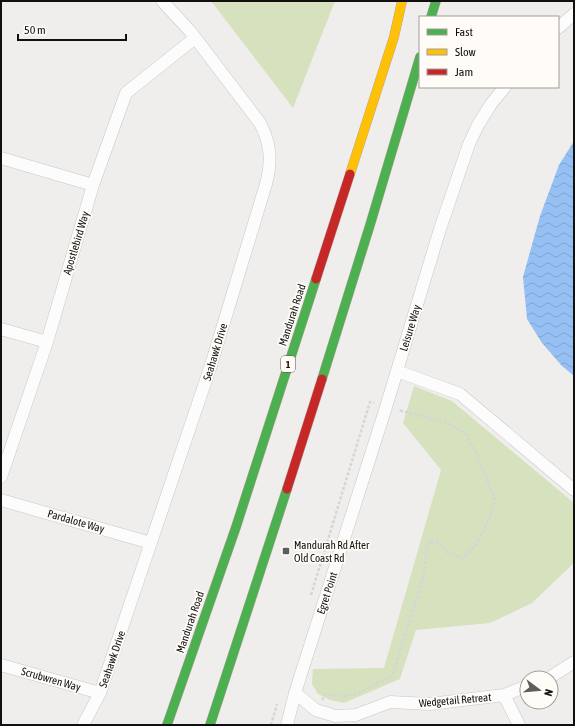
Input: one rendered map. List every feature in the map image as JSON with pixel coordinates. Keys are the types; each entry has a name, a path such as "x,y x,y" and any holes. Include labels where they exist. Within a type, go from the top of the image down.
{"highway":[{"name":"Mandurah Road","path":"167,725 238,520 394,37 402,1"},
{"path":"431,16 436,1"},
{"path":"210,725 302,442 419,60"}],"street":[{"name":"Seahawk Drive","path":"84,725 100,693 211,365 266,184 270,155 266,135 260,123 195,38 162,1"},
{"path":"559,27 574,14"},
{"name":"Apostlebird Way","path":"1,477 47,342 93,185 126,94 195,38"},
{"name":"Leisure Way","path":"397,371 440,229 469,144 478,125 491,104 504,88"},
{"path":"1,158 93,185"},
{"path":"1,329 47,342"},
{"path":"397,371 460,394 574,490"},
{"name":"Egret Point","path":"287,725 397,371"},
{"name":"Pardalote Way","path":"1,500 151,543"},
{"path":"559,672 574,662"},
{"name":"Scrubwren Way","path":"1,665 100,693"},
{"name":"Wedgetail Retreat","path":"296,693 316,710 335,716 356,715 390,702 430,704 504,695 519,689"},
{"path":"504,695 519,725"}],"path":[{"path":"310,597 370,402 448,423 466,434 477,455 495,500 489,520 475,546 462,558 448,553 440,543 430,541 427,547 423,579 392,677 382,680 358,694 347,697 326,694 316,710"},
{"path":"271,725 278,702"}],"green space":[{"path":"211,1 335,1 293,108"},
{"path":"414,386 452,401 574,503 574,563 532,603 490,623 416,630 400,679 344,703 330,700 318,694 312,684 313,669 384,668 441,470 403,423"}],"water":[{"path":"574,141 574,376 562,366 542,343 527,319 523,277 540,216 559,165"}],"traffic: fast":[{"path":"431,16 436,1"},
{"path":"322,379 419,60"},
{"path":"167,725 236,527 316,279"},
{"path":"210,725 287,489"}],"traffic: slow":[{"path":"350,174 394,37 402,1"}],"traffic: jam":[{"path":"316,279 350,174"},
{"path":"287,489 322,379"}],"place":[{"name":"Mandurah Rd After Old Coast Rd","path":"286,551"}]}
